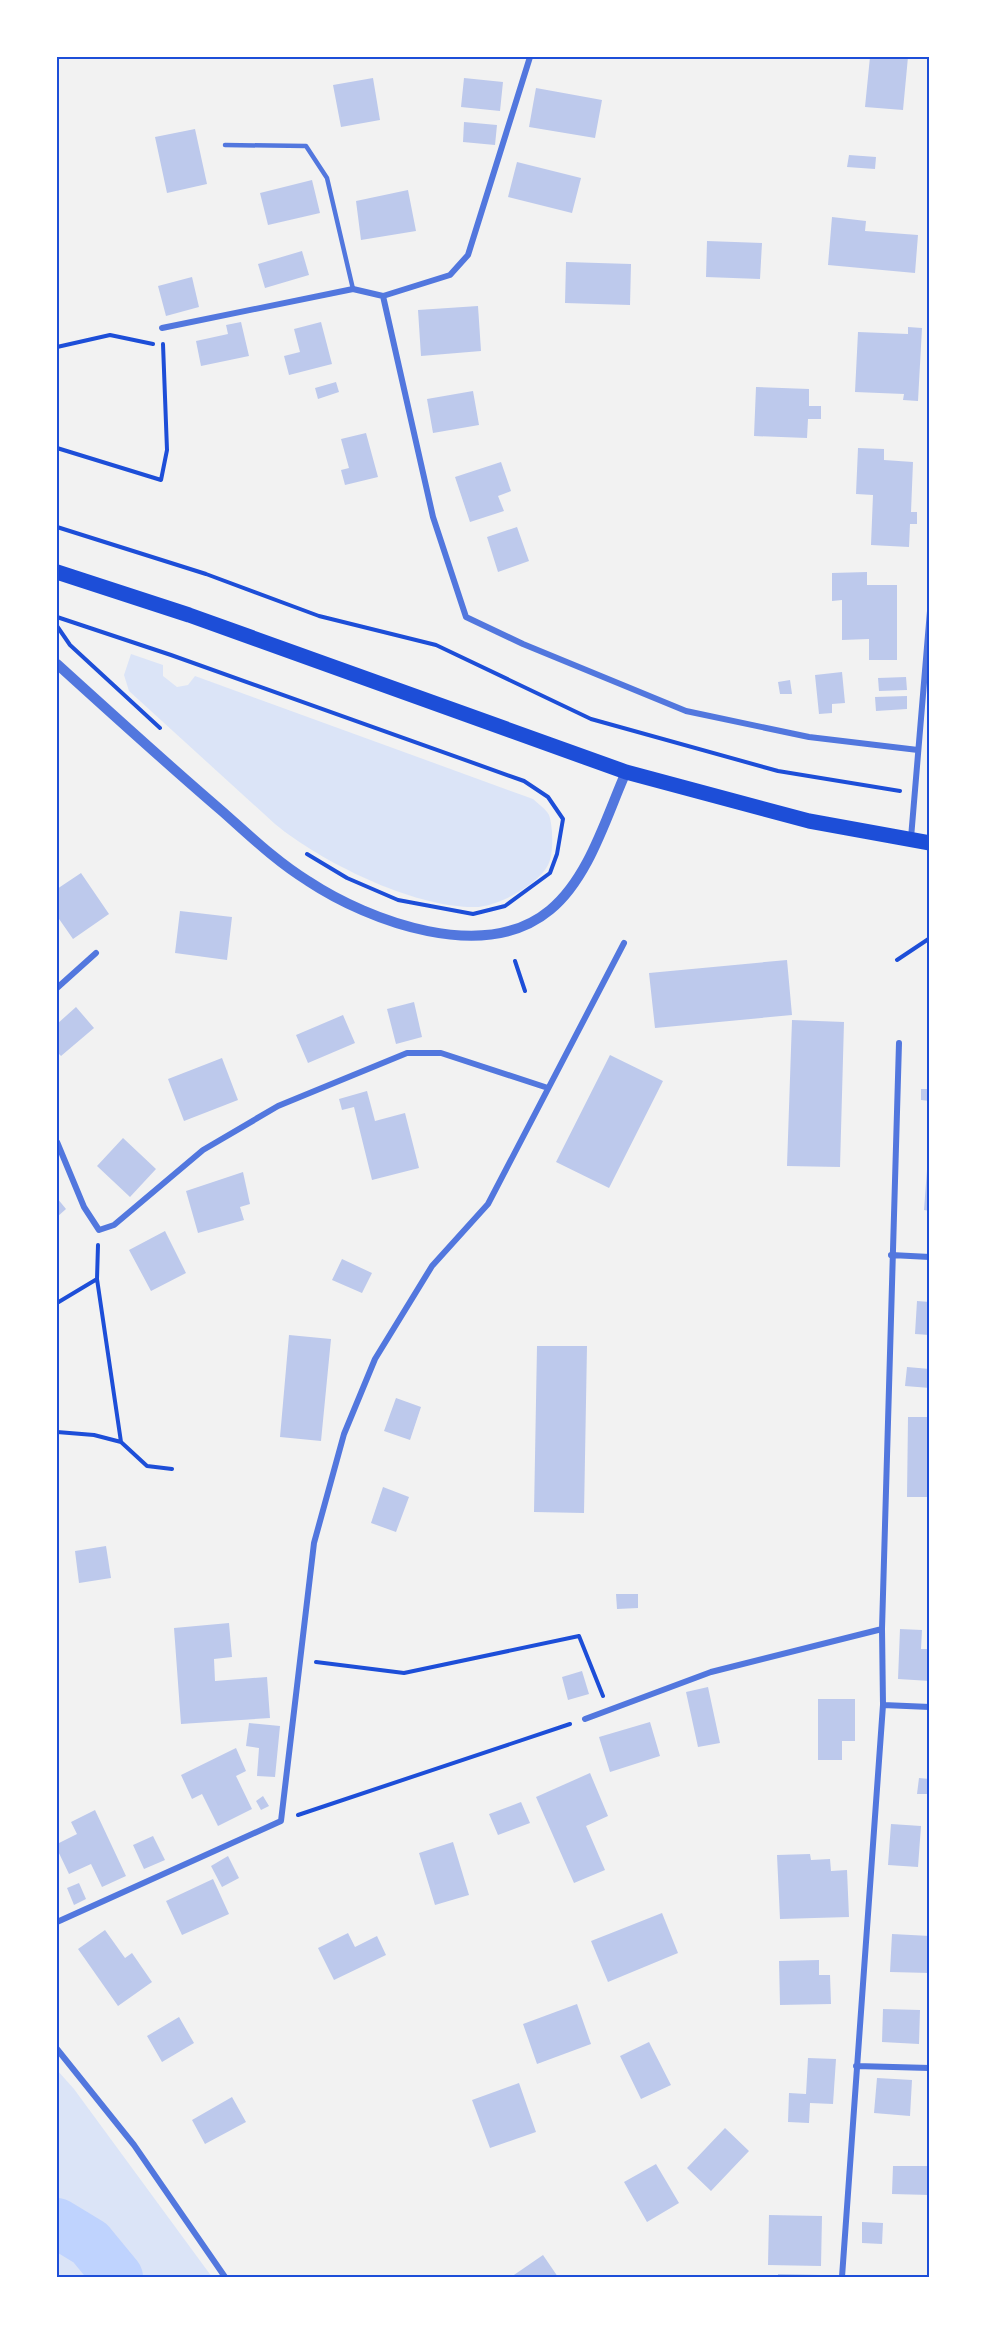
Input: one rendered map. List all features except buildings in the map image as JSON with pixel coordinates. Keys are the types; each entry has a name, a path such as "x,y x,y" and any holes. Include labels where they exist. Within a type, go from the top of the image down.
{"main road":[{"path":"57,572 189,615 626,772 809,821 930,843"}],"street":[{"path":"162,328 353,289 383,296 450,275 468,255 530,57"},
{"path":"383,296 433,517 466,617 523,645 686,711 809,737 918,750"},
{"path":"911,840 930,611"},
{"path":"57,664 167,764 308,882 399,925 432,933 470,936 508,932 549,911 580,876 626,772"},
{"path":"57,1922 282,1821 314,1543 344,1434 375,1359 432,1266 488,1204 624,943"},
{"path":"57,988 96,953"},
{"path":"842,2277 883,1705 882,1629 891,1255 899,1043"},
{"path":"57,1142 84,1207 99,1230 114,1225 203,1150 278,1106 407,1053 441,1053 548,1088"},
{"path":"891,1255 930,1257"},
{"path":"585,1719 711,1672 882,1629"},
{"path":"883,1705 930,1707"},
{"path":"57,2049 134,2145 225,2277"},
{"path":"856,2066 930,2068"}],"lane":[{"path":"225,145 306,146 327,178 353,289"}],"path":[{"path":"57,448 161,480 167,450 162,328"},
{"path":"57,348 110,335 163,346"},
{"path":"57,527 206,574 319,616 436,645 591,719 778,771 915,793"},
{"path":"57,617 171,655 524,781 548,797 563,819 557,854 550,873 505,906 473,914 398,900 347,878 300,851"},
{"path":"57,626 70,645 167,734"},
{"path":"897,960 930,938"},
{"path":"515,961 525,991"},
{"path":"99,1230 97,1279 121,1442"},
{"path":"57,1303 97,1279"},
{"path":"57,1432 94,1435 121,1442 147,1466 172,1469"},
{"path":"300,1660 405,1673 579,1636 609,1710"},
{"path":"282,1821 585,1719"}],"shaded area":[{"path":"131,654 163,665 163,676 177,687 188,685 195,676 533,799 549,815 552,847 548,865 543,873 516,894 494,903 475,907 424,900 369,880 342,867 294,839 275,824 129,691 124,675"},
{"path":"57,2070 74,2089 212,2277 57,2277"}],"waterway":[{"path":"57,2223 90,2243 118,2277"}]}
